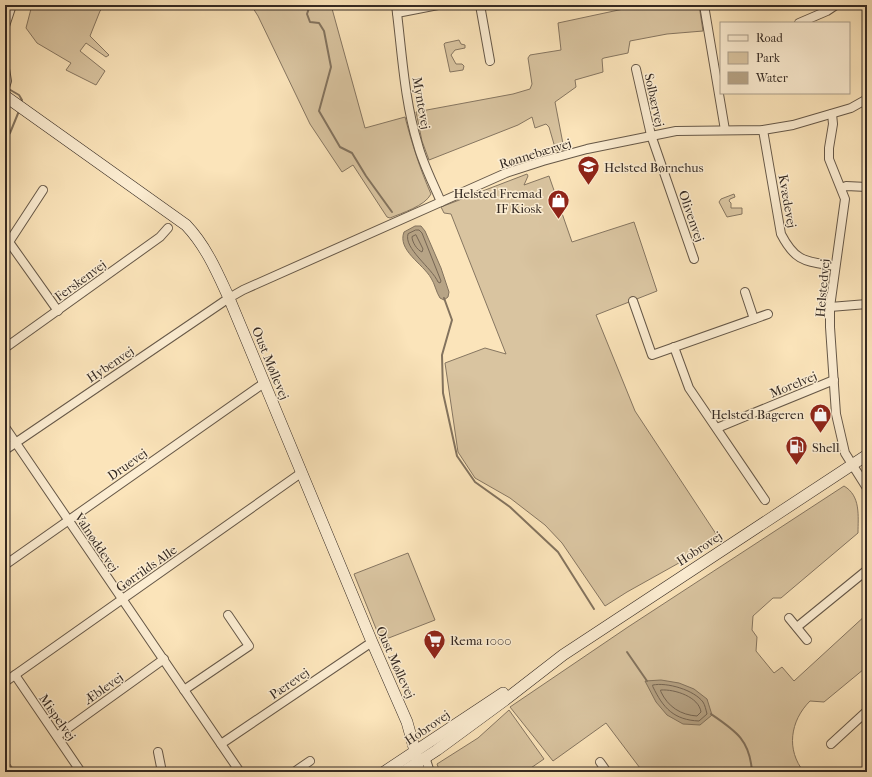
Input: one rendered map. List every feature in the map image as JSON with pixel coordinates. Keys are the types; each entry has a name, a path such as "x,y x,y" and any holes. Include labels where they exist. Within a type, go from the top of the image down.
{"street":[{"path":"5,26 12,5"},
{"path":"396,9 438,5"},
{"path":"480,5 490,61"},
{"path":"704,5 724,130"},
{"path":"801,22 827,11 836,5"},
{"name":"Myntevej","path":"396,9 409,111 417,144 424,164 441,202"},
{"path":"713,59 720,56"},
{"path":"5,69 7,81 5,87"},
{"name":"Solbærvej","path":"636,69 651,135"},
{"name":"Oust Møllevej","path":"5,96 186,225 196,236 209,256 229,298 372,642 407,722 418,736 420,758"},
{"name":"Rønnebærvej","path":"229,298 243,290 506,173 543,161 651,135 676,131 763,130 793,125 850,108 867,99"},
{"name":"Helstedvej","path":"832,114 833,124 829,148 829,159 842,188 845,199 830,307 836,414 845,453 867,488"},
{"name":"Kvædevej","path":"763,130 781,234 794,254 803,259 835,266"},
{"name":"Olivenvej","path":"651,135 694,259"},
{"path":"842,188 846,186 867,187"},
{"path":"44,190 7,242 58,311"},
{"name":"Ferskenvej","path":"5,348 160,237 168,228"},
{"path":"745,292 754,319"},
{"name":"Hybenvej","path":"5,450 229,298"},
{"path":"633,301 652,355 768,314"},
{"path":"830,307 867,304"},
{"path":"674,347 689,388 765,500"},
{"name":"Morelvej","path":"717,428 834,380"},
{"name":"Druevej","path":"5,565 264,383"},
{"name":"Valnøddevej","path":"5,427 240,772"},
{"name":"Hobrovej","path":"402,772 505,700 546,667 867,455"},
{"name":"Gørrilds Alle","path":"5,682 301,473"},
{"path":"797,628 867,570"},
{"path":"184,690 249,646 228,615"},
{"path":"789,618 807,640"},
{"name":"Pærevej","path":"221,744 372,642"},
{"name":"Æblevej","path":"57,736 164,659"},
{"name":"Mispelvej","path":"15,675 81,772"},
{"path":"831,744 867,711"},
{"path":"158,752 162,772"},
{"path":"420,758 430,772"},
{"name":"Hobrovej","path":"384,772 420,758"},
{"path":"294,772 310,761"},
{"path":"600,762 607,772"}],"green space":[{"path":"32,5 106,5 100,11 90,36 109,55 106,57 86,43 80,51 105,71 96,85 66,70 71,63 37,43 26,28"},
{"path":"251,5 331,5 365,128 405,117 416,156 431,194 424,202 419,206 401,214 390,218 387,217 353,165 342,172 310,124 258,16"},
{"path":"642,5 699,5 703,31 667,34 630,41 628,53 602,59 603,72 575,80 576,87 555,102 564,149 556,151 549,127 546,124 535,128 532,117 518,125 429,160 422,141 416,112 513,94 530,89 532,84 528,58 530,55 561,50 558,23"},
{"path":"459,40 461,44 465,45 465,48 455,50 451,55 456,64 462,64 464,66 463,70 450,72 444,44"},
{"path":"527,174 528,176 524,185 549,176 572,242 634,222 657,291 596,315 635,411 720,540 605,606 562,543 545,525 510,498 475,478 458,452 445,363 485,348 506,354 451,214 444,213 441,207"},
{"path":"734,194 735,197 729,201 731,203 731,208 742,208 742,214 727,217 719,202 721,199"},
{"path":"844,486 853,495 856,501 858,513 858,533 781,598 773,598 753,616 752,630 757,637 756,651 774,673 782,667 794,681 867,614 867,660 865,662 864,669 824,702 810,701 798,717 793,736 793,745 798,763 804,772 643,772 606,723 553,761 510,707 628,627"},
{"path":"408,553 435,620 381,641 354,574"},
{"path":"509,710 544,759 525,772 440,772 437,764 478,738"},
{"path":"5,758 16,772 5,772"}],"water":[{"path":"415,226 421,226 425,231 441,268 449,292 448,297 444,300 440,298 432,280 427,273 407,251 404,245 404,232"},
{"path":"661,680 679,683 694,689 707,699 712,715 700,725 683,724 667,715 656,702 645,681"}],"waterway":[{"path":"310,5 307,14 310,22 319,23 324,31 331,67 319,111 340,147 352,153 366,176 392,212"},
{"path":"7,88 19,95 22,100 21,103"},
{"path":"5,140 10,133 19,111"},
{"path":"444,298 452,320 442,355 443,393 457,456 475,482 510,507 558,552 594,609"},
{"path":"627,652 647,681"},
{"path":"711,714 734,731 745,744 751,761 752,772"}],"place":[{"name":"Helsted Børnehus","path":"588,186"},
{"name":"Helsted Fremad IF Kiosk","path":"558,220"},
{"name":"Helsted Bageren","path":"820,434"},
{"name":"Shell","path":"797,466"},
{"name":"Rema 1000","path":"435,660"}]}
